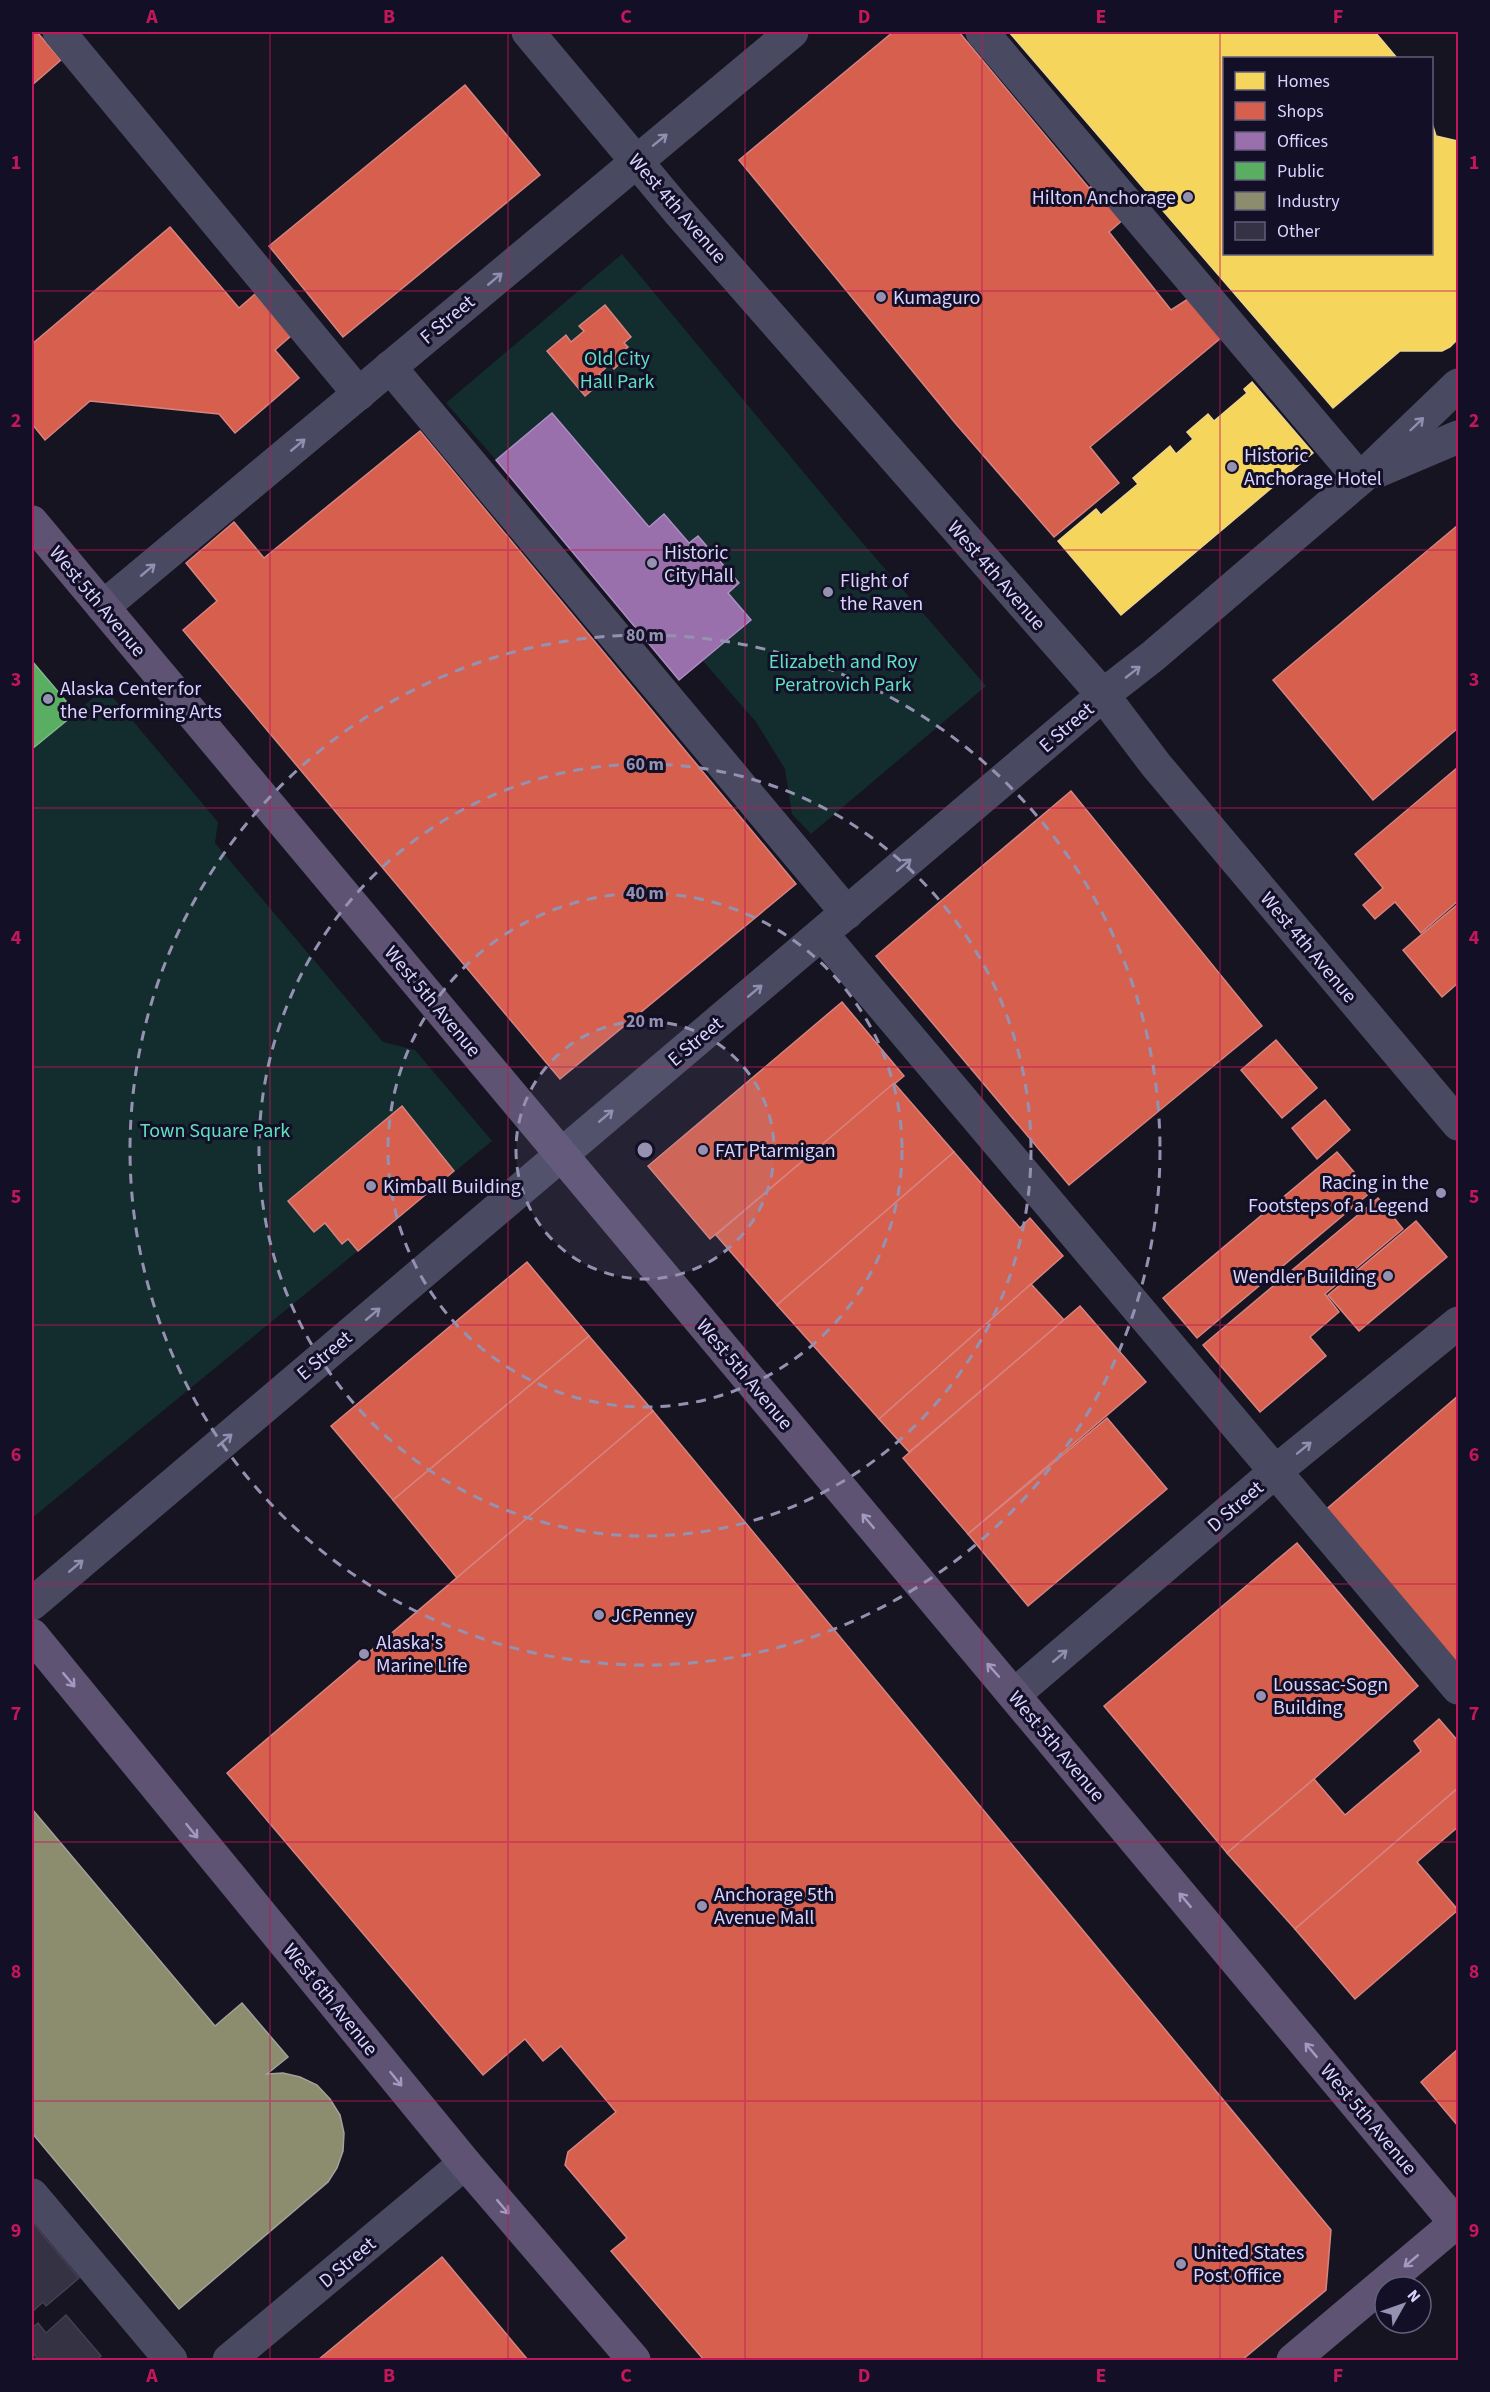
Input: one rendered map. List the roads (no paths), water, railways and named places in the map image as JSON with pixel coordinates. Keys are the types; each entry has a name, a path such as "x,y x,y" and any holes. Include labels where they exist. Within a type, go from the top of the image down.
{"main road":[{"name":"West 5th Avenue","path":"32,522 1458,2223"},
{"name":"West 6th Avenue","path":"32,1635 465,2163 634,2361"},
{"path":"1293,2361 1458,2223"}],"street":[{"path":"58,32 359,394"},
{"name":"West 4th Avenue","path":"528,32 636,160 1103,695 1156,765 1458,1124"},
{"name":"F Street","path":"103,607 792,32"},
{"path":"982,32 1360,479"},
{"path":"390,367 847,913"},
{"name":"E Street","path":"32,1604 1103,695 1153,656 1360,479 1458,385"},
{"name":"E Street","path":"1360,479 1458,437"},
{"path":"822,934 1458,1688"},
{"name":"D Street","path":"1015,1694 1276,1470 1458,1323"},
{"name":"D Street","path":"229,2361 465,2163"},
{"path":"32,2194 171,2361"}],"place":[{"name":"Hilton Anchorage","path":"1188,197"},
{"name":"Kumaguro","path":"881,297"},
{"name":"Historic Anchorage Hotel","path":"1232,467"},
{"name":"Historic City Hall","path":"652,563"},
{"name":"Flight of the Raven","path":"828,592"},
{"name":"Alaska Center for the Performing Arts","path":"48,699"},
{"name":"FAT Ptarmigan","path":"703,1150"},
{"name":"Kimball Building","path":"371,1186"},
{"name":"Racing in the Footsteps of a Legend","path":"1441,1193"},
{"name":"Wendler Building","path":"1388,1276"},
{"name":"JCPenney","path":"599,1615"},
{"name":"Alaska's Marine Life","path":"364,1654"},
{"name":"Loussac-Sogn Building","path":"1261,1696"},
{"name":"Anchorage 5th Avenue Mall","path":"702,1906"},
{"name":"United States Post Office","path":"1181,2264"}],"park label":[{"name":"Old City Hall Park","path":"617,370"},
{"name":"Elizabeth and Roy Peratrovich Park","path":"843,672"},
{"name":"Town Square Park","path":"215,1130"}]}
